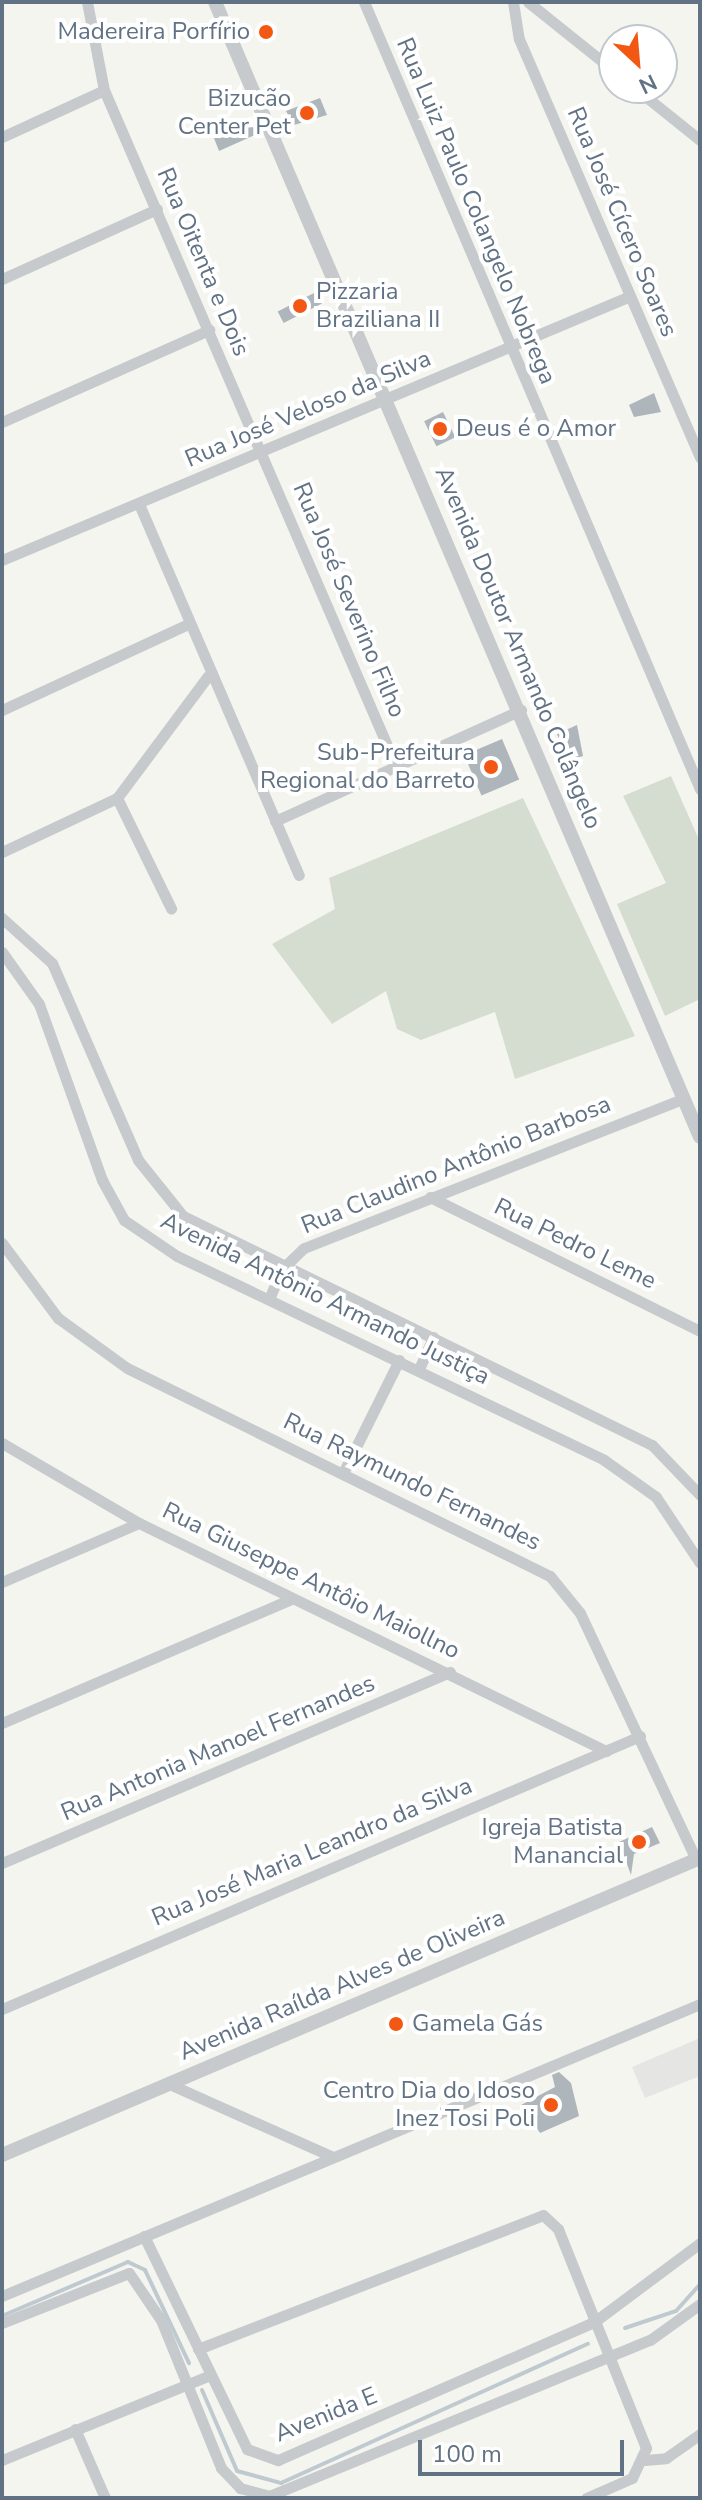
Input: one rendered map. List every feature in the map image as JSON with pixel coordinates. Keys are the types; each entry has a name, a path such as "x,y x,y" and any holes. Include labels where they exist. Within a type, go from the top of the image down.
{"street":[{"path":"2,137 104,90 87,2"},
{"name":"Avenida Doutor Armando Colângelo","path":"215,2 389,398 700,1137"},
{"name":"Rua Luiz Paulo Colangelo Nobrega","path":"364,2 509,348 700,789"},
{"name":"Rua José Cícero Soares","path":"513,2 519,39 700,458"},
{"path":"528,2 598,58"},
{"name":"Rua Oitenta e Dois","path":"104,90 262,453"},
{"path":"655,104 700,140"},
{"path":"2,279 157,209"},
{"name":"Rua José Veloso da Silva","path":"2,560 630,296"},
{"path":"2,422 209,330"},
{"name":"Rua José Severino Filho","path":"262,453 396,766"},
{"path":"139,504 208,676 299,875"},
{"path":"2,710 188,624"},
{"path":"2,852 117,798 208,676"},
{"path":"275,821 521,710"},
{"path":"117,798 171,908"},
{"name":"Avenida Antônio Armando Justiça","path":"2,918 52,963 149,1179 200,1227 652,1445 700,1495"},
{"name":"Avenida Antônio Armando Justiça","path":"2,952 39,1004 102,1180 124,1220 167,1250 419,1369 634,1479 670,1514 700,1563"},
{"name":"Rua Claudino Antônio Barbosa","path":"269,1299 282,1269 304,1248 684,1098"},
{"name":"Rua Pedro Leme","path":"430,1197 700,1331"},
{"name":"Rua Raymundo Fernandes","path":"2,1243 30,1290 115,1359 550,1576 580,1613 698,1859"},
{"path":"419,1369 433,1337"},
{"path":"344,1471 399,1360"},
{"name":"Rua Giuseppe Antôio Maiollno","path":"2,1443 139,1523 292,1599 450,1672 606,1751"},
{"path":"2,1582 139,1523"},
{"path":"2,1723 292,1599"},
{"name":"Rua Antonia Manoel Fernandes","path":"2,1863 450,1672"},
{"name":"Rua José Maria Leandro da Silva","path":"2,2009 640,1736"},
{"name":"Avenida Raílda Alves de Oliveira","path":"2,2155 167,2082 698,1859"},
{"path":"2,2296 700,2004"},
{"path":"167,2082 331,2156"},
{"path":"198,2349 528,2215 543,2215 558,2229 608,2354 645,2460"},
{"name":"Avenida E","path":"144,2236 247,2449 278,2460 594,2322 700,2243"},
{"path":"2,2323 129,2273 161,2320 221,2468 240,2488 269,2496 416,2441 608,2354 650,2340 700,2304"},
{"path":"2,2460 210,2375"},
{"path":"75,2429 105,2498"},
{"path":"586,2498 618,2484 645,2460 666,2458 700,2434"}],"shaded area":[{"path":"671,776 700,842 700,999 665,1016 617,904 666,883 623,796"},
{"path":"523,798 635,1036 515,1079 495,1012 421,1040 397,1029 386,991 332,1024 272,944 335,909 329,878"},
{"path":"700,2038 700,2076 645,2098 632,2067"}],"building":[{"name":"Bizucão Center Pet","path":"320,98 327,115 294,125 286,111"},
{"path":"249,119 257,134 219,151 212,133"},
{"name":"Pizzaria Braziliana II","path":"316,292 322,304 284,323 278,312"},
{"path":"654,393 661,412 634,417 629,405"},
{"name":"Deus é o Amor","path":"443,412 455,437 436,446 424,421"},
{"path":"577,725 583,756 568,761 557,734"},
{"name":"Sub-Prefeitura Regional do Barreto","path":"502,739 519,780 481,796 464,755"},
{"name":"Igreja Batista Manancial","path":"652,1827 660,1843 634,1854 631,1875 619,1842"},
{"name":"Centro Dia do Idoso Inez Tosi Poli","path":"559,2072 571,2083 579,2116 540,2133 521,2105 555,2087 552,2075"}],"waterway":[{"path":"2,2316 128,2262 145,2270 189,2363"},
{"path":"625,2328 676,2311 700,2284"},
{"path":"202,2390 237,2471 281,2483 588,2344"}],"place":[{"name":"Madereira Porfírio","path":"266,32"},
{"name":"Bizucão Center Pet","path":"307,113"},
{"name":"Pizzaria Braziliana II","path":"300,306"},
{"name":"Deus é o Amor","path":"440,429"},
{"name":"Sub-Prefeitura Regional do Barreto","path":"491,767"},
{"name":"Igreja Batista Manancial","path":"639,1842"},
{"name":"Gamela Gás","path":"396,2024"},
{"name":"Centro Dia do Idoso Inez Tosi Poli","path":"551,2105"}]}
